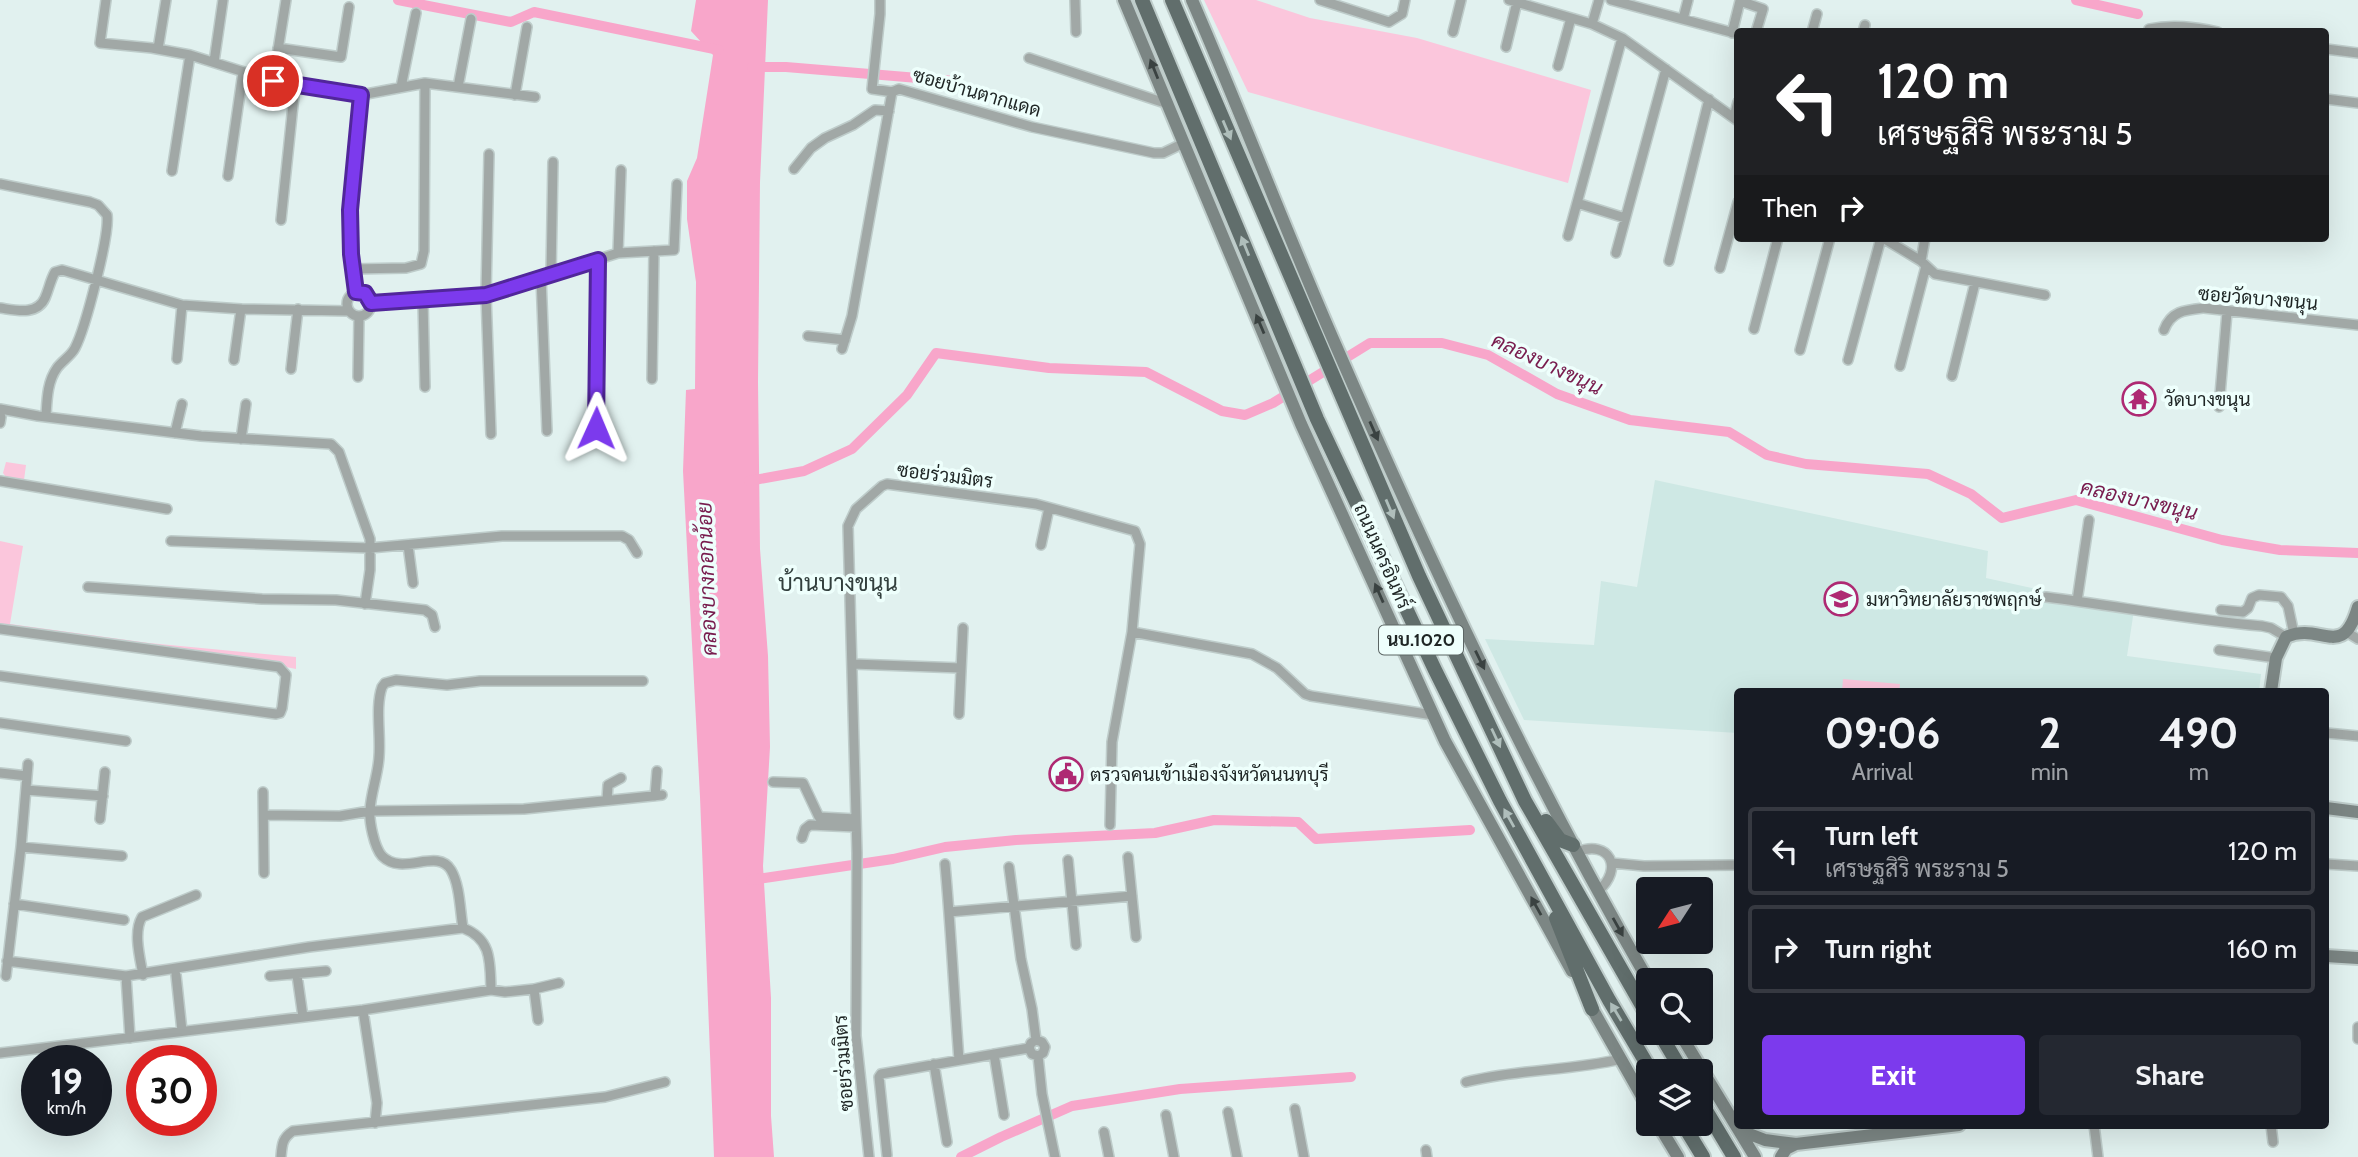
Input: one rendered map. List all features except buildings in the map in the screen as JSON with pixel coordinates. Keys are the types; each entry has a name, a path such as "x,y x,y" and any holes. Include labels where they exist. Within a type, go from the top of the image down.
{"main road":[{"name":"ถนนนครอินทร์","path":"1124,0 1286,387 1445,741 1636,1086"},
{"name":"ถนนนครอินทร์","path":"1142,0 1308,398 1462,725 1542,877 1644,1059"},
{"name":"ถนนนครอินทร์","path":"1172,0 1419,576 1525,801 1636,995"},
{"name":"นบ.1020","path":"1192,0 1346,369 1475,651 1575,848 1641,968"},
{"path":"2271,688 2276,658 2290,635 2353,636 2352,627 2358,607"},
{"path":"1525,801 1534,805 1560,840 1575,848"},
{"path":"2329,808 2358,813"},
{"path":"1542,877 1592,1009"},
{"path":"2329,957 2358,958"},
{"path":"1687,1045 1734,1122"},
{"path":"1713,1122 1734,1157"},
{"path":"1739,1130 1765,1140 1796,1143 1923,1129"},
{"path":"1739,1130 1755,1157"},
{"path":"1665,1136 1678,1157"},
{"path":"1690,1136 1703,1157"},
{"path":"1781,1157 1786,1149 1796,1143"}],"street":[{"path":"106,0 100,43 190,55 273,81 361,95 425,83 535,97"},
{"path":"158,49 166,0"},
{"path":"214,62 223,0"},
{"path":"273,81 286,0"},
{"path":"880,0 872,89 893,92"},
{"path":"1075,0 1076,32"},
{"path":"1320,0 1389,22 1402,13 1405,0"},
{"path":"1453,32 1461,0"},
{"path":"1592,24 1599,0"},
{"path":"1611,0 1638,3 1734,34"},
{"path":"1683,19 1688,0"},
{"path":"1506,47 1513,1 1542,4 1622,38 1734,118"},
{"path":"1736,28 1741,1 1763,9 1757,28"},
{"path":"278,48 341,57 349,7"},
{"path":"401,87 416,13"},
{"path":"1813,28 1817,14"},
{"path":"1558,66 1571,18"},
{"path":"458,87 471,19"},
{"path":"2154,28 2167,25 2197,28"},
{"path":"515,94 527,27"},
{"path":"1568,236 1622,38"},
{"path":"2329,49 2358,53"},
{"path":"172,171 190,55"},
{"path":"1029,58 1168,104"},
{"path":"1616,253 1667,69"},
{"path":"228,176 243,72"},
{"path":"353,269 406,268 421,264 424,251 425,83"},
{"path":"281,220 295,86"},
{"name":"ซอยบ้านตากแดด","path":"808,336 843,345 852,316 893,92 899,89 1032,127 1154,153 1163,153 1184,143"},
{"path":"356,292 350,210 361,95"},
{"path":"1669,261 1709,99"},
{"path":"2329,99 2358,103"},
{"path":"794,169 811,148 825,138 853,125 875,110 889,111"},
{"path":"489,154 486,295 491,434"},
{"path":"547,431 546,276 553,162"},
{"path":"618,253 621,170"},
{"path":"0,184 90,202 107,215 106,234 83,329 74,351 57,367 50,382 46,416"},
{"path":"371,303 486,295 618,253 674,250 677,184"},
{"path":"1577,203 1625,218"},
{"path":"1720,268 1734,217"},
{"path":"1754,329 1777,242"},
{"path":"1800,350 1829,242"},
{"path":"1848,360 1881,242"},
{"path":"1889,242 1923,263 1935,274 2045,295"},
{"path":"1900,366 1926,242"},
{"path":"652,379 654,251"},
{"path":"596,428 598,260"},
{"path":"0,308 23,312 37,308 44,300 55,272 62,271 182,304 241,309 349,311 359,317"},
{"path":"1952,376 1975,283"},
{"path":"349,311 347,299 356,292 365,293 371,303"},
{"path":"423,301 425,387"},
{"path":"359,317 366,314 371,303"},
{"path":"177,359 182,304"},
{"name":"ซอยวัดบางขนุน","path":"2164,330 2170,319 2182,310 2204,308 2358,325"},
{"path":"234,360 241,309"},
{"path":"291,369 298,309"},
{"path":"2219,408 2227,312"},
{"path":"358,377 359,317"},
{"path":"175,433 182,404"},
{"path":"241,439 246,404"},
{"path":"0,416 46,416 175,433 328,443 334,446 344,465 370,539 365,604"},
{"path":"0,481 167,509"},
{"name":"ซอยร่วมมิตร","path":"869,1157 856,1035 858,853 848,526 856,509 882,486 900,486 1036,504 1131,529 1138,535 1140,544 1132,632"},
{"path":"1041,545 1049,508"},
{"path":"2077,601 2089,520"},
{"path":"170,541 370,548 502,536 622,536 629,540 637,553"},
{"path":"408,545 413,583"},
{"path":"88,587 262,599 336,600 425,610 432,615 436,627"},
{"path":"2046,597 2262,626 2290,635 2288,606 2281,597 2259,594 2252,598 2243,612 2221,610"},
{"path":"959,715 963,628"},
{"path":"0,629 279,667 286,674 282,708 280,713 276,714 0,676"},
{"path":"1110,825 1112,742 1132,632 1252,654 1277,668 1305,694 1311,696 1433,715"},
{"path":"2219,650 2276,658"},
{"path":"853,664 961,668"},
{"path":"463,928 451,870 436,859 405,864 388,861 377,848 370,811 380,754 380,692 386,683 396,680 447,685 480,681 643,681"},
{"path":"0,723 126,741"},
{"path":"2329,733 2358,736"},
{"path":"6,976 28,764"},
{"path":"264,815 340,816 370,811 524,809 658,795 657,771"},
{"path":"100,819 105,772"},
{"path":"0,774 27,776"},
{"path":"607,800 608,785 621,778"},
{"path":"773,782 803,783 819,817 856,823"},
{"path":"26,790 103,796"},
{"path":"263,792 264,873"},
{"path":"802,838 805,829 810,825 856,823"},
{"path":"21,847 122,856"},
{"path":"1575,848 1603,851 1612,863 1610,879 1598,891"},
{"path":"1128,857 1136,937"},
{"path":"1068,860 1076,945"},
{"path":"1612,863 1644,866 1734,865"},
{"path":"945,864 959,1060"},
{"path":"2329,864 2358,866"},
{"path":"1009,867 1036,1040"},
{"path":"143,975 138,933 142,917 196,895"},
{"path":"949,912 1132,896"},
{"path":"14,904 124,920"},
{"path":"7,961 126,976 143,975 309,947 463,928 476,933 484,943 491,990"},
{"path":"270,976 327,971"},
{"path":"176,975 182,1031"},
{"path":"297,975 303,1017"},
{"path":"126,976 130,1038"},
{"path":"0,1052 363,1010 491,990 505,992 534,989 559,983"},
{"path":"534,989 538,1020"},
{"path":"363,1010 377,1103 375,1123"},
{"path":"2358,1027 2358,1039"},
{"path":"1029,1048 1036,1040"},
{"path":"1036,1040 1042,1042 1045,1047 1043,1053 1038,1056"},
{"path":"887,1155 879,1077 884,1073 1029,1048"},
{"path":"1029,1048 1032,1054 1038,1056"},
{"path":"994,1054 1004,1115"},
{"path":"1038,1056 1042,1096 1055,1157"},
{"path":"1465,1082 1494,1074 1588,1066 1621,1059"},
{"path":"934,1064 947,1142"},
{"path":"281,1157 282,1143 293,1131 605,1097 665,1083"},
{"path":"1295,1108 1304,1157"},
{"path":"1228,1112 1237,1157"},
{"path":"1166,1115 1174,1157"},
{"path":"2094,1129 2098,1157"},
{"path":"2271,1129 2273,1142"},
{"path":"1104,1132 1109,1157"}],"shaded area":[{"path":"1204,0 1256,0 1310,18 1417,38 1591,90 1568,183 1248,92"},
{"path":"6,462 26,465 24,480 6,477 3,473"},
{"name":"มหาวิทยาลัยราชพฤกษ์","path":"1655,480 1988,551 1986,578 2134,610 2127,656 2261,674 2259,688 1734,688 1734,733 1524,720 1485,639 1594,645 1601,581 1637,587"},
{"path":"0,541 23,546 10,624 149,643 296,657 296,669 0,627"},
{"path":"1843,679 1900,684 1899,688 1842,688"}],"water":[{"name":"คลองบางกอกน้อย","path":"696,0 768,0 760,182 758,382 760,549 768,656 770,747 763,866 771,998 771,1116 774,1157 714,1157 700,797 683,471 686,390 695,389 696,282 687,219 687,181 697,158 713,55 691,31"}],"waterway":[{"path":"398,0 511,22 534,12 719,50"},
{"path":"2076,0 2138,14"},
{"path":"752,67 786,67 954,81"},
{"name":"คลองบางขนุน","path":"749,481 804,471 852,449 907,395 936,353 1049,368 1146,372 1222,411 1245,415 1273,403 1370,343 1442,343 1488,355 1557,394 1630,420 1729,432 1767,455 1806,464 1928,474 1971,494 2002,518 2076,500 2222,540 2280,550 2358,553"},
{"path":"751,880 893,859 945,847 1016,840 1155,833 1214,820 1298,822 1316,839 1470,830"},
{"path":"961,1157 1072,1106 1180,1089 1351,1077"}],"place":[{"name":"วัดบางขนุน","path":"2139,399"},
{"name":"มหาวิทยาลัยราชพฤกษ์","path":"1841,599"},
{"name":"ตรวจคนเข้าเมืองจังหวัดนนทบุรี","path":"1066,774"}],"district":[{"name":"บ้านบางขนุน","path":"838,583"}],"route":[{"path":"273,81 361,95 350,210 351,254 356,292 365,293 371,303 486,295 598,260 596,428"}]}
